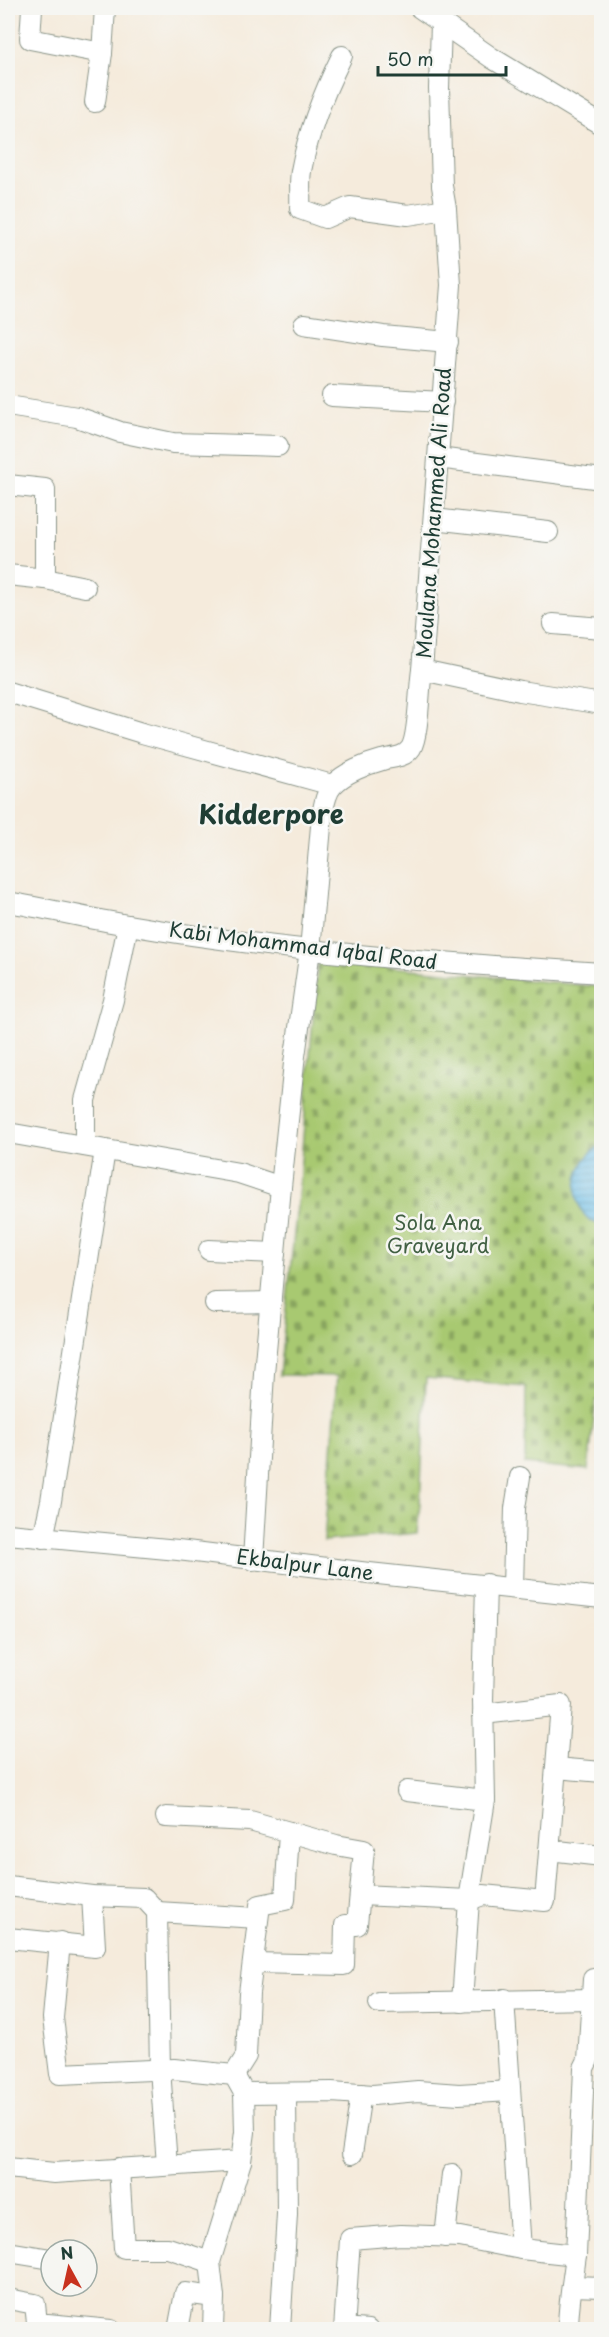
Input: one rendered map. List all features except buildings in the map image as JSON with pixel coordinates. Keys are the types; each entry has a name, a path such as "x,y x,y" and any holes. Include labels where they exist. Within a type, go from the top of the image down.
{"street":[{"path":"32,8 30,39 102,53"},
{"path":"95,102 105,8"},
{"path":"420,8 492,58 602,125"},
{"name":"Moulana Mohammed Ali Road","path":"332,785 348,774 382,760 399,757 411,747 417,724 451,285 446,209 442,186 441,22"},
{"path":"342,56 331,78 301,172 300,209 325,218 350,207 408,215 446,209"},
{"path":"304,324 383,336 447,342"},
{"path":"332,396 443,402"},
{"path":"8,406 77,417 120,432 173,443 278,446"},
{"path":"438,458 602,479"},
{"path":"8,485 45,489 45,579"},
{"path":"434,519 548,532"},
{"path":"8,575 85,587"},
{"path":"553,624 602,628"},
{"path":"422,670 520,691 602,704"},
{"path":"8,692 142,733 332,785 322,815 310,950 294,1063 281,1187 264,1373 253,1560"},
{"name":"Kabi Mohammad Iqbal Road","path":"8,902 44,907 128,925 310,950 490,966 602,973"},
{"path":"85,1146 85,1100 113,1000 128,925"},
{"path":"8,1133 239,1173 281,1187"},
{"path":"43,1538 105,1150"},
{"path":"209,1250 275,1253"},
{"path":"215,1303 271,1302"},
{"path":"513,1588 515,1508 520,1477"},
{"name":"Ekbalpur Lane","path":"8,1534 602,1598"},
{"path":"462,2002 469,1900 485,1800 483,1714 486,1584"},
{"path":"360,1895 469,1900 483,1895 545,1901 561,1705 483,1714"},
{"path":"556,1768 602,1772"},
{"path":"406,1791 485,1800"},
{"path":"166,1817 250,1821 364,1850 357,1925 345,1925 344,1965 253,1963"},
{"path":"234,2075 246,2055 248,2011 260,1905 285,1900 289,1832"},
{"path":"549,1850 602,1857"},
{"path":"8,1886 92,1896 144,1898 157,1912 258,1918"},
{"path":"8,1938 95,1947 92,1896"},
{"path":"157,1912 160,2069 167,2165"},
{"path":"60,1942 53,2018 60,2074 174,2068 234,2075"},
{"path":"567,2330 568,2303 573,2286 576,2255 584,2068 595,2061 591,1999 593,1979 602,1979"},
{"path":"504,1999 521,2249"},
{"path":"379,2003 591,1999"},
{"path":"213,2330 214,2297 210,2262 240,2161 245,2132 244,2093 234,2075"},
{"path":"244,2093 361,2094 418,2091 459,2094 510,2091"},
{"path":"280,2330 287,2214 286,2093"},
{"path":"352,2154 361,2094"},
{"path":"8,2168 54,2173 240,2161"},
{"path":"119,2168 124,2248 168,2248 210,2262"},
{"path":"445,2237 452,2174"},
{"path":"368,2330 344,2329 350,2239 401,2235 460,2237 521,2249 576,2255"},
{"path":"8,2252 39,2257"},
{"path":"573,2286 602,2287"},
{"path":"178,2330 185,2293 214,2297"},
{"path":"8,2299 35,2304 37,2326 111,2330"}],"green space":[{"name":"Sola Ana Graveyard","path":"318,960 601,987 601,1146 598,1147 595,1223 602,1223 601,1400 596,1400 588,1470 525,1464 526,1387 426,1378 417,1533 324,1541 337,1376 279,1375 298,1196"}],"water":[{"path":"601,1146 601,1223 595,1223 586,1217 579,1205 576,1186 581,1166 586,1158"}],"district":[{"name":"Kidderpore","path":"271,815"}]}
